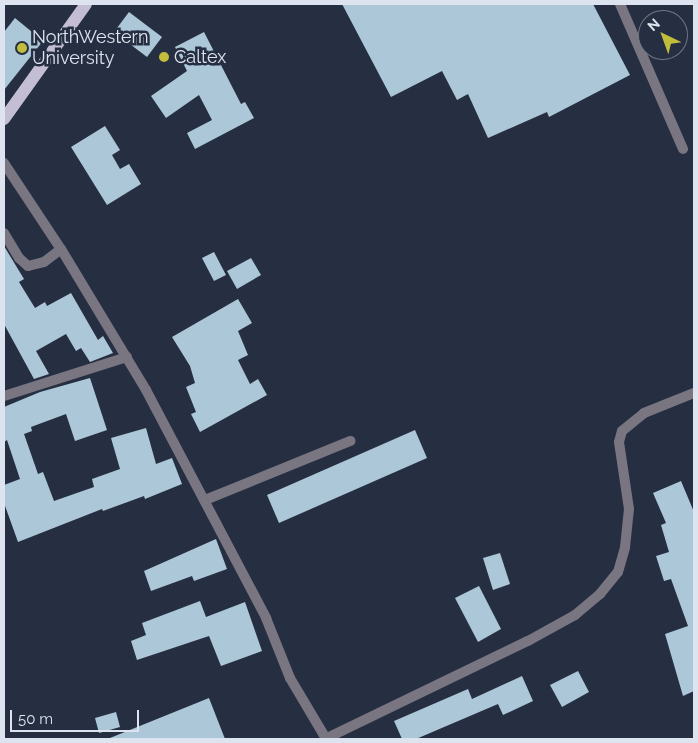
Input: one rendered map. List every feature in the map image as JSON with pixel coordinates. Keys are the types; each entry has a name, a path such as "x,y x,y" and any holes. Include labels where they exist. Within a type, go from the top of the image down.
{"main road":[{"path":"4,119 86,4"}],"street":[{"path":"620,4 683,149"},
{"path":"4,164 61,249 127,358 205,500 266,618 290,678 325,738 528,641 575,615 600,594 618,572 625,547 629,509 620,442 622,431 644,413 694,393"},
{"path":"4,233 19,258 28,266 44,262 61,249"},
{"path":"4,396 127,358"},
{"path":"205,500 350,441"}],"building":[{"path":"342,4 593,4 630,75 549,117 547,112 488,138 468,94 457,100 442,71 391,97"},
{"path":"129,12 162,37 147,57 114,32"},
{"path":"15,18 43,41 4,90 4,32"},
{"path":"204,32 241,104 245,102 254,118 195,149 187,133 212,120 199,95 166,118 151,96 187,71 175,47"},
{"path":"105,126 120,150 112,155 120,169 129,164 141,184 107,205 71,147"},
{"path":"4,246 24,279 19,282 35,308 45,302 47,306 71,293 98,340 103,336 113,353 90,362 81,348 76,351 66,334 36,351 49,374 34,379 4,324"},
{"path":"214,252 226,275 214,281 202,258"},
{"path":"251,258 261,275 237,289 227,271"},
{"path":"238,299 252,323 238,331 248,355 238,360 250,384 258,379 267,395 200,432 191,414 196,412 186,387 195,383 190,366 172,337"},
{"path":"90,378 107,430 75,441 66,414 31,427 32,431 24,434 38,474 43,472 54,501 94,487 92,479 120,469 111,438 146,428 156,464 172,458 182,484 145,499 144,496 103,511 102,509 18,542 4,503 4,485 20,479 7,440 4,442 4,407 40,392"},
{"path":"415,430 427,458 279,523 267,495"},
{"path":"681,481 694,512 694,691 683,696 665,634 688,626 671,579 664,581 656,556 669,552 661,525 666,523 653,493"},
{"path":"216,539 227,569 194,581 192,576 151,591 144,571"},
{"path":"500,553 510,584 493,590 483,558"},
{"path":"479,586 501,629 478,642 455,598"},
{"path":"200,601 206,617 245,602 262,651 221,666 209,636 137,660 131,641 146,635 142,623"},
{"path":"578,671 589,692 562,707 550,685"},
{"path":"522,676 533,701 503,715 498,704 416,739 402,739 394,721 468,689 472,699"},
{"path":"209,698 225,739 110,739 110,738"},
{"path":"116,712 120,727 99,733 95,718"}],"place":[{"name":"NorthWestern University","path":"22,48"},
{"name":"Caltex","path":"164,57"}]}
